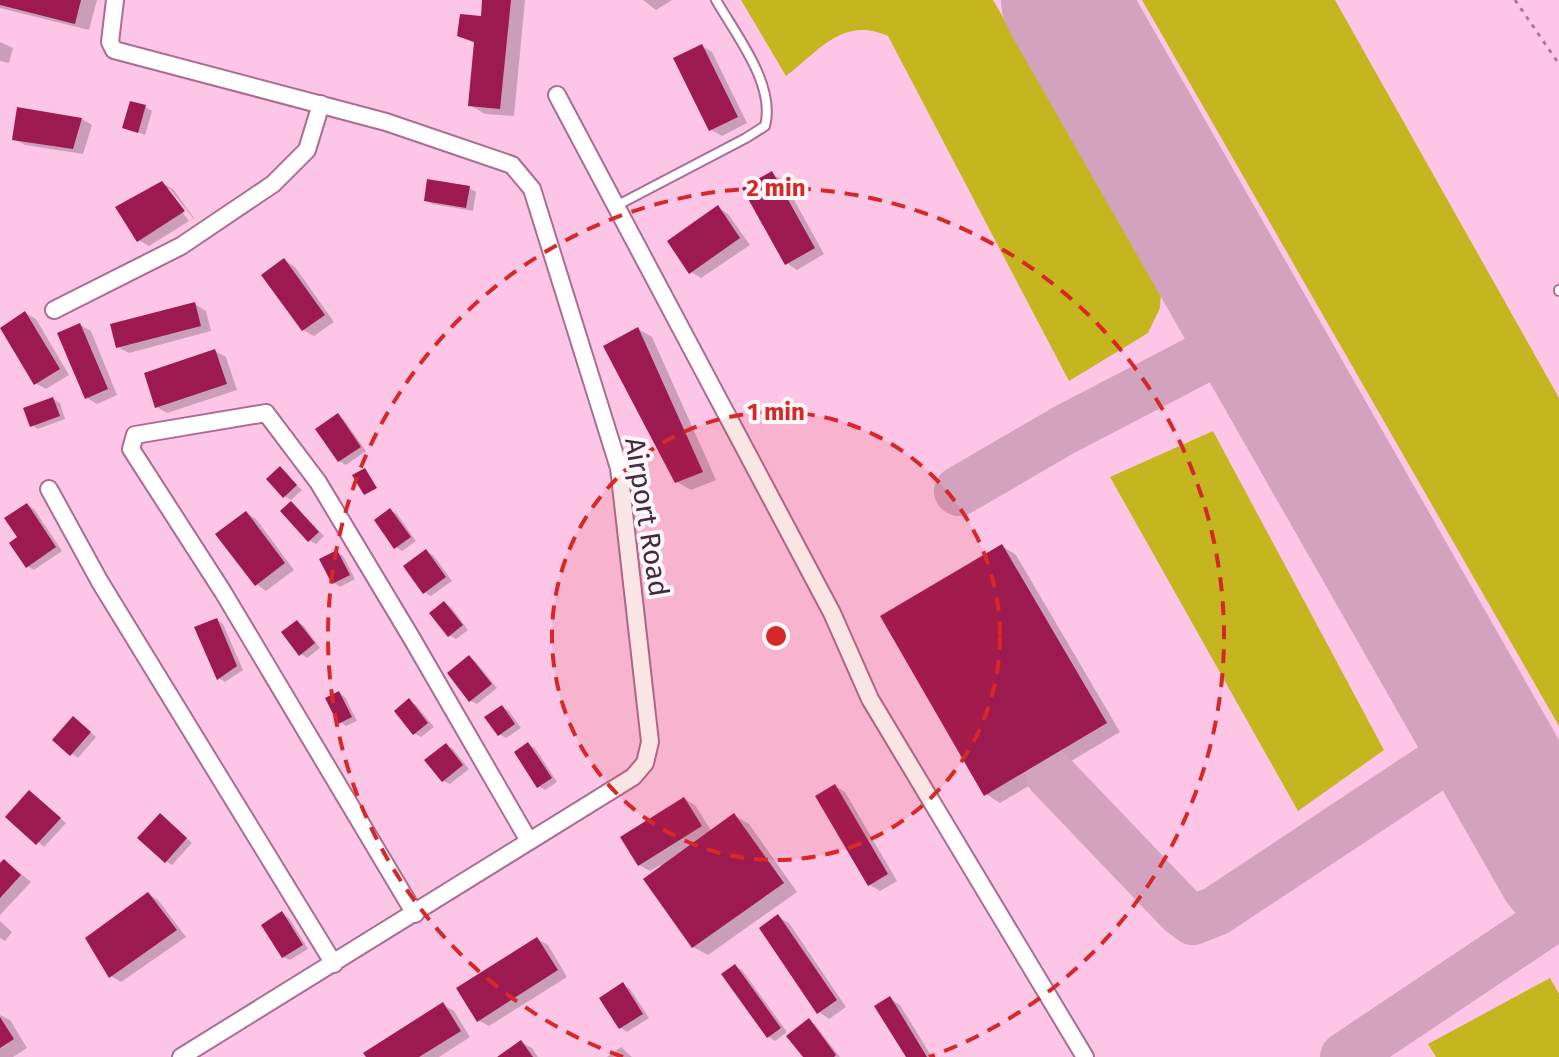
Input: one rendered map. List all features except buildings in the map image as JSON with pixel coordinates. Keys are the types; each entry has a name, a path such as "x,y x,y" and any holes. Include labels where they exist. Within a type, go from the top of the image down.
{"street":[{"name":"Airport Road","path":"115,0 110,42 114,50 386,122 512,165 532,189 619,468 650,742 645,763 633,777 181,1057"},
{"path":"557,95 832,613 870,699 1085,1057"},
{"path":"54,310 181,246 273,184 307,150 321,104"},
{"path":"415,914 223,592 131,449 135,435 266,413 318,482 529,841"},
{"path":"49,489 100,582 334,964"}],"lane":[{"path":"616,206 765,126 769,110 765,87 716,0"}],"path":[{"path":"1515,0 1559,64"}],"shaded area":[{"path":"741,0 993,0 1161,292 1160,308 1148,333 1069,381 888,36 858,30 845,33 821,47 786,76"},
{"path":"1142,0 1335,0 1559,398 1559,726"},
{"path":"1213,431 1384,750 1298,811 1110,477"},
{"path":"1550,978 1559,994 1559,1057 1436,1057 1428,1044"}],"taxiway":[{"path":"959,491 1064,430 1233,342 1243,340 1263,347"},
{"path":"1050,774 1193,920 1216,911 1483,734"},
{"path":"1345,1057 1559,914"}],"runway":[{"path":"1064,0 1559,867"}]}
